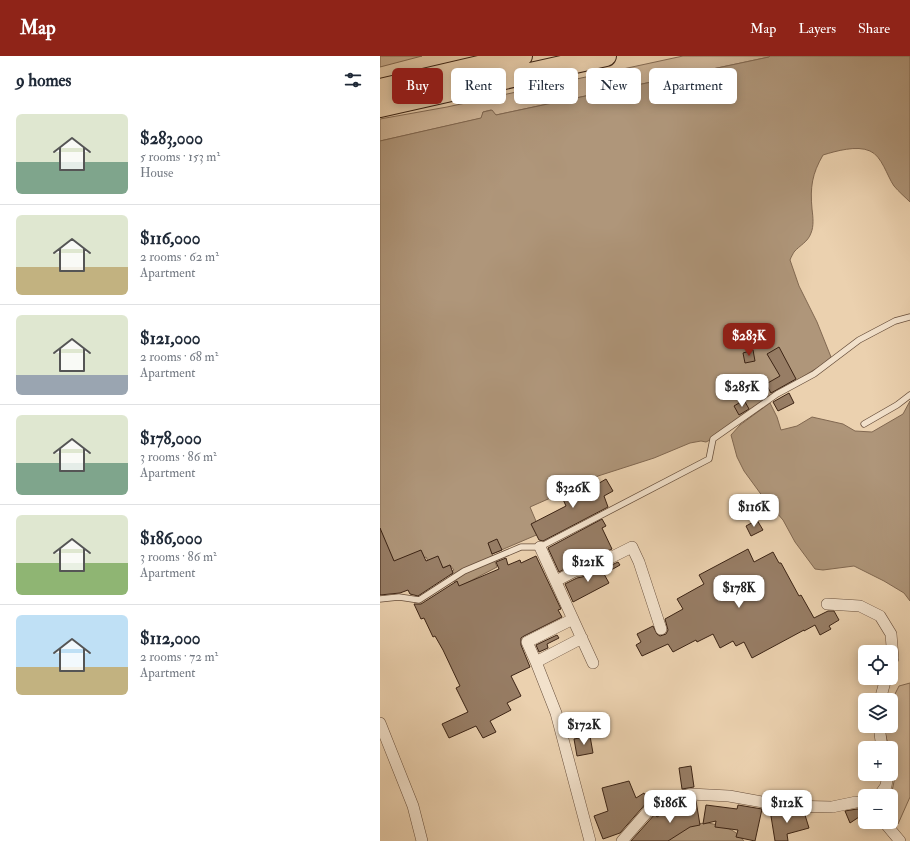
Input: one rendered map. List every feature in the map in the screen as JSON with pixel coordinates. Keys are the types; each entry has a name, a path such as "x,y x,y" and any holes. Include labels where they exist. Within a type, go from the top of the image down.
{"highway":[{"path":"380,89 522,56"},
{"path":"380,107 606,56"}],"street":[{"path":"540,547 594,663"},
{"path":"556,582 576,571 588,569 632,547 639,562 661,629"},
{"path":"827,604 860,606 880,616 891,634 892,645"},
{"path":"573,619 527,642 556,713 590,841"},
{"path":"536,662 582,638"},
{"path":"380,723 413,806 422,841"},
{"path":"622,841 656,802 690,794 729,796 785,806 832,807 858,802"},
{"path":"890,829 900,841"}],"lane":[{"path":"380,599 400,597 419,600 464,571 521,547 540,547 709,459 714,439 777,394 814,374 859,340 895,321 910,317"},
{"path":"864,424 897,405 910,395"}],"shaded area":[{"path":"380,56 422,56 380,67"},
{"path":"683,56 770,56 717,68 649,68 649,82 641,84 641,68 627,68"},
{"path":"910,56 910,202 894,186 878,157 870,151 865,149 840,150 823,155 816,168 811,194 813,221 812,230 808,239 794,252 790,260 799,286 817,322 831,357 822,365 789,385 706,442 701,441 690,443 654,458 598,476 587,483 577,495 568,496 564,492 530,507 541,533 492,554 497,567 457,588 450,572 454,570 450,565 433,571 426,557 380,579 380,141 481,118 483,112 492,110 496,115 548,104 578,104 578,98 586,96 586,104 641,104 641,84 649,82 649,104 737,104 737,68 717,68 769,57"},
{"path":"586,77 586,96 578,98 578,79"},
{"path":"514,93 514,104 548,104 496,115 491,110 483,112 482,118 380,141 380,119 461,104 506,104 506,94"},
{"path":"910,401 910,601 904,593 854,566 823,570 815,569 795,542 783,520 763,497 744,471 737,457 731,435 740,425 770,403 777,417 781,430 797,426 812,417 843,424 855,431 872,432 903,414"},
{"path":"910,683 910,797 898,824 898,789 892,789 894,781 898,781 898,741 887,741 885,733 898,733 898,693 896,693 899,686"},
{"path":"708,823 732,830 744,841 665,841 692,824"}],"building":[{"path":"779,347 796,379 771,393 766,384 780,376 767,354"},
{"path":"753,350 755,361 745,363 743,353"},
{"path":"789,393 794,403 778,411 773,402"},
{"path":"744,400 749,409 739,415 734,406"},
{"path":"606,479 613,491 604,496 608,507 543,541 539,540 531,524 566,506 557,486 567,481 574,494 584,488 586,491"},
{"path":"602,519 606,526 602,528 612,549 586,562 572,565 559,572 548,548"},
{"path":"757,520 763,530 751,536 746,526"},
{"path":"380,528 394,561 421,550 426,561 438,556 443,568 450,565 453,573 418,596 410,594 408,590 400,593 380,595"},
{"path":"497,539 502,550 492,554 488,543"},
{"path":"748,549 754,562 773,552 814,618 828,611 834,611 839,620 829,626 831,629 820,635 815,625 752,658 744,642 736,646 733,641 720,648 713,634 697,642 696,640 673,652 668,644 642,656 636,645 641,642 637,634 653,626 657,634 660,636 666,634 668,630 665,619 683,609 677,599 704,584 699,575"},
{"path":"536,556 561,609 558,610 562,617 521,638 521,645 530,667 511,676 521,696 507,703 511,710 490,721 496,732 483,738 476,726 449,738 442,724 468,712 456,688 460,686 443,650 435,636 433,637 424,618 421,619 414,604 421,604 457,581 459,586 499,569 496,562 506,558 508,565 520,560 521,563"},
{"path":"618,562 620,565 604,574 609,583 573,602 565,584 577,578 591,575"},
{"path":"557,635 559,638 547,644 548,648 539,652 536,645"},
{"path":"590,736 593,753 577,756 574,739"},
{"path":"691,766 694,787 682,789 679,768"},
{"path":"629,781 636,798 644,793 648,801 620,833 603,839 594,816 608,811 602,788"},
{"path":"696,801 700,825 690,827 668,841 631,841 655,814 657,817 669,810 685,807 685,802"},
{"path":"706,805 737,809 738,805 762,809 755,841 736,837 738,830 715,827 716,821 703,824"},
{"path":"858,809 858,818 850,823 845,811"},
{"path":"770,810 805,815 809,828 787,834 788,841 775,841"}]}
